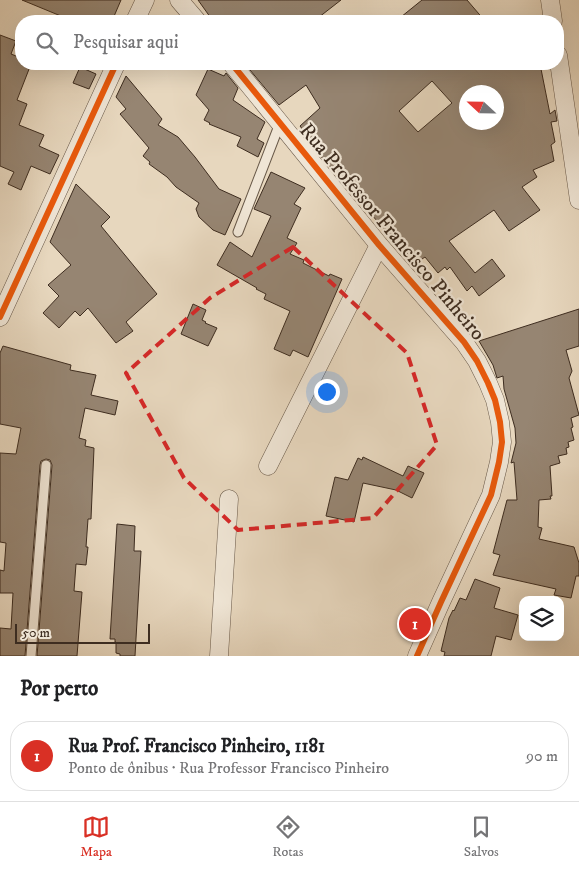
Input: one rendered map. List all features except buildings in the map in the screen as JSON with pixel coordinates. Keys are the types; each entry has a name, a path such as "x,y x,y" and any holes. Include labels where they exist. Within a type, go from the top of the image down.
{"street":[{"path":"138,15 145,0"},
{"path":"179,0 192,15"},
{"path":"550,0 552,15"},
{"path":"0,316 113,70"},
{"name":"Rua Professor Francisco Pinheiro","path":"237,70 379,245 464,342 477,361 495,400 502,442 500,462 491,495 417,656"},
{"path":"560,70 579,200"},
{"path":"268,466 379,245"},
{"path":"218,656 229,499"}],"lane":[{"path":"238,232 280,122"},
{"path":"31,656 46,465"}],"highlighted area":[{"path":"293,247 407,353 437,445 373,518 238,530 184,478 126,373 210,298"}],"cycle path":[{"path":"0,317 113,70"},
{"path":"237,70 379,245 464,342 477,361 495,400 502,442 491,495 417,656"}],"place":[{"name":"Rua Prof. Francisco Pinheiro, 1181","path":"415,624"}]}
